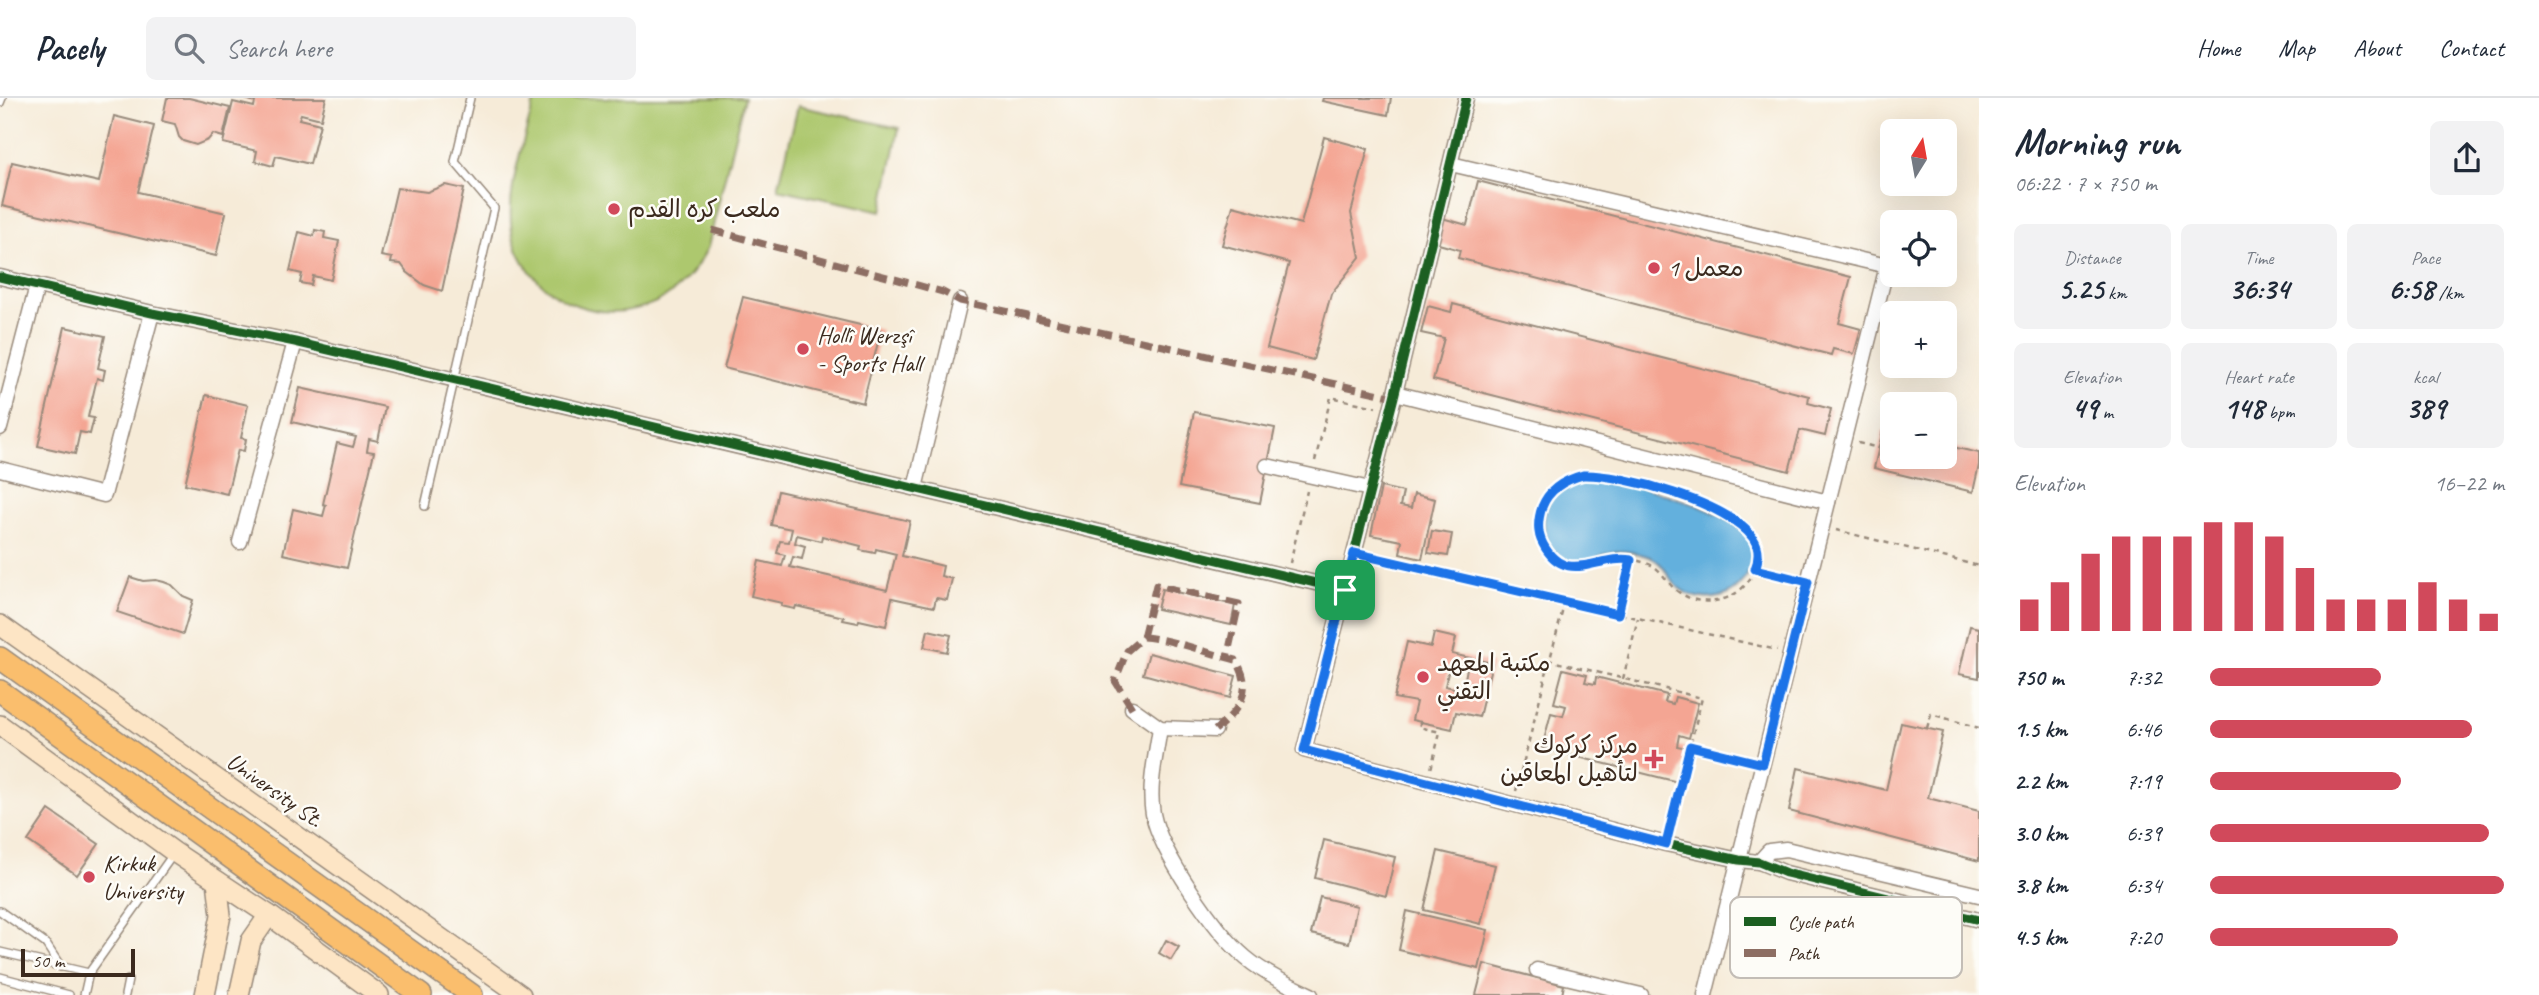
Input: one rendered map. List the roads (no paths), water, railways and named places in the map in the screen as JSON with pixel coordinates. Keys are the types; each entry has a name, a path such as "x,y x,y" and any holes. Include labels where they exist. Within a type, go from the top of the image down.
{"main road":[{"path":"0,658 472,995"},
{"path":"0,691 421,995"}],"street":[{"path":"1468,101 1304,750 1666,844 1759,862 1786,873 1887,897"},
{"path":"1451,164 1887,266 1705,995"},
{"path":"0,277 152,313 295,342 1345,590"},
{"path":"0,428 37,286"},
{"path":"915,488 960,301"},
{"path":"0,469 104,495 152,313"},
{"path":"240,542 295,342"},
{"path":"1395,393 1828,502"},
{"path":"1268,466 1370,489"},
{"name":"University St.","path":"0,625 521,995"},
{"path":"1132,708 1160,728 1215,730"},
{"path":"0,725 174,852 269,915 379,995"},
{"path":"1160,728 1154,771 1153,814 1166,849 1210,918 1245,957 1271,976 1311,995"},
{"path":"1759,862 1769,851 1786,849 1979,895"},
{"path":"205,995 221,915 217,881"},
{"path":"239,995 248,950 256,932 269,915"},
{"path":"216,941 248,950"},
{"path":"1537,970 1641,995"}],"lane":[{"path":"0,103 2,98"},
{"path":"425,506 494,208 455,162 470,98"},
{"path":"84,995 89,973 174,852"},
{"path":"0,911 46,944 61,967"},
{"path":"0,952 89,973"},
{"path":"0,977 69,995"},
{"path":"125,995 128,980"}],"water":[{"path":"1591,477 1630,484 1681,499 1728,520 1745,532 1754,545 1754,558 1746,577 1740,585 1721,597 1700,598 1679,588 1659,563 1646,556 1618,551 1604,554 1587,563 1568,562 1552,549 1547,540 1544,530 1546,509 1550,499 1563,486"}],"place":[{"name":"ملعب كره القدم","path":"614,209"},
{"name":"معمل 1","path":"1654,268"},
{"name":"Hollî Werzşî - Sports Hall","path":"803,349"},
{"name":"مكتبة المعهد التقني","path":"1423,677"},
{"name":"مركز كركوك لتأهيل المعاقين","path":"1654,759"},
{"name":"Kirkuk University","path":"89,877"}]}
